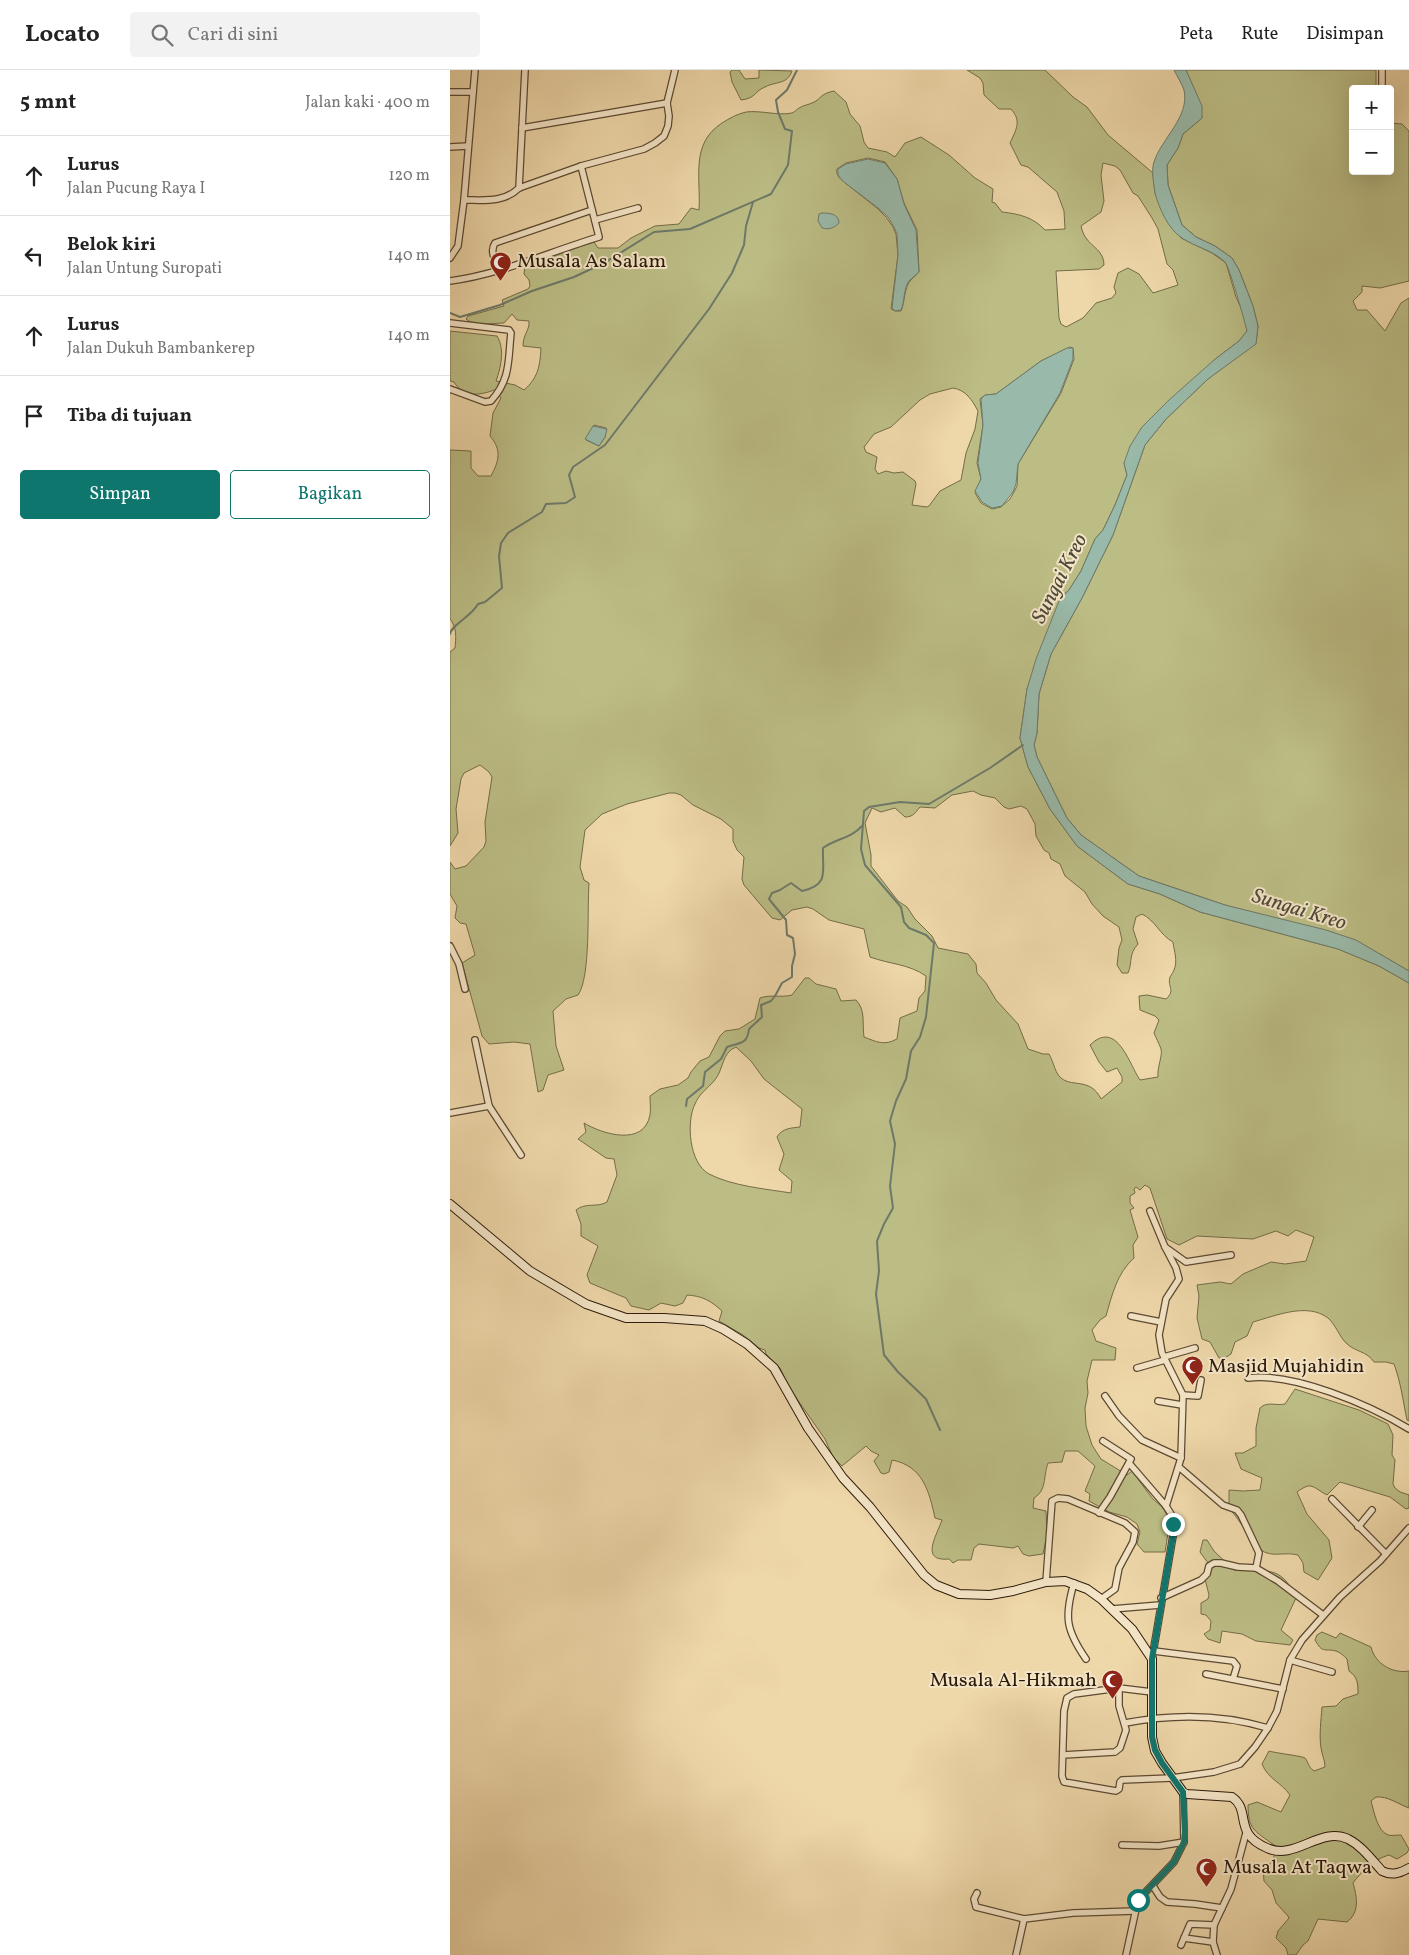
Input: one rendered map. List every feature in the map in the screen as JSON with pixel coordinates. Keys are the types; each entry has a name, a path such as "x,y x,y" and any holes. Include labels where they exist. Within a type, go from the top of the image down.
{"main road":[{"path":"450,1204 530,1271 586,1304 626,1318 705,1321 723,1329 747,1344 774,1368 808,1428 843,1478 870,1507 924,1575 936,1585 959,1594 990,1595 1057,1580 1074,1583 1101,1599 1132,1629 1153,1655 1152,1737 1155,1750 1183,1792 1187,1794 1232,1797 1240,1804 1246,1833 1268,1849 1285,1852 1330,1836 1339,1836 1349,1839 1386,1873 1397,1873 1409,1868"}],"street":[{"path":"450,258 458,246 464,200 475,70"},
{"path":"518,188 524,70"},
{"path":"464,200 500,200 512,195 518,188 581,166 644,149 655,144 664,136 668,126 670,116 667,104 675,70"},
{"path":"1382,70 1382,85"},
{"path":"450,92 473,92"},
{"path":"522,128 667,104"},
{"path":"450,147 468,146"},
{"path":"450,281 500,270 599,237 581,166"},
{"path":"595,220 638,208"},
{"path":"500,270 492,252 495,243 592,210"},
{"path":"450,323 508,330 512,333 509,366 503,383 491,401 485,402 450,389"},
{"path":"450,946 459,964 466,989"},
{"path":"475,1040 489,1106 521,1155"},
{"path":"450,1113 489,1106"},
{"path":"1150,1211 1176,1268 1179,1279 1166,1299 1159,1336 1164,1359 1182,1395 1180,1467 1166,1506"},
{"path":"1165,1247 1186,1262 1231,1254"},
{"path":"1131,1316 1161,1322"},
{"path":"1137,1368 1195,1348"},
{"path":"1248,1378 1277,1378 1307,1385 1371,1409 1409,1428"},
{"path":"1182,1395 1199,1395 1201,1380"},
{"path":"1105,1396 1119,1416 1142,1440 1181,1458"},
{"path":"1158,1401 1182,1405"},
{"path":"1099,1513 1110,1497 1130,1457 1103,1441"},
{"path":"1129,1462 1166,1506 1171,1514 1174,1530 1153,1655 1234,1661 1237,1666 1233,1679"},
{"path":"1180,1467 1224,1505 1237,1510 1241,1515 1258,1553 1256,1568"},
{"path":"1046,1582 1052,1501 1058,1498 1068,1498 1125,1523 1135,1532 1133,1542 1119,1568 1115,1589 1101,1599"},
{"path":"1332,1499 1386,1554"},
{"path":"1358,1527 1372,1510"},
{"path":"1152,1692 1119,1688 1074,1694 1067,1698 1064,1711 1062,1776 1064,1782 1116,1791 1119,1789 1122,1780 1172,1778 1214,1772 1240,1764 1255,1747 1277,1710 1290,1660 1302,1640 1323,1615 1386,1554 1409,1528"},
{"path":"1112,1609 1161,1601 1201,1580 1214,1563 1256,1568 1278,1581 1323,1615"},
{"path":"1074,1583 1067,1617 1075,1643 1086,1659"},
{"path":"1290,1660 1332,1672"},
{"path":"1206,1674 1283,1689"},
{"path":"1063,1756 1118,1750 1124,1737 1125,1723 1118,1706 1119,1688"},
{"path":"1125,1723 1152,1718 1191,1716 1243,1720 1268,1728"},
{"path":"1126,1955 1138,1900 1174,1862 1184,1842 1183,1792"},
{"path":"1218,1955 1213,1942 1214,1925 1231,1889 1246,1833"},
{"path":"1122,1845 1159,1846 1184,1842"},
{"path":"1153,1886 1160,1897 1167,1902 1222,1908"},
{"path":"977,1893 974,1899 976,1907 1024,1919 1073,1913 1135,1911"},
{"path":"1016,1955 1024,1919"},
{"path":"1181,1945 1188,1925 1192,1923 1214,1925"},
{"path":"1184,1938 1213,1942"}],"green space":[{"path":"732,70 739,70 745,79 759,78 759,70 792,71 784,81 769,85 750,98 741,100 732,82 730,72"},
{"path":"967,70 1045,70 1073,97 1087,107 1108,135 1153,173 1155,193 1181,238 1212,253 1226,263 1236,297 1243,312 1247,331 1239,341 1214,360 1124,463 1127,475 1115,505 1103,530 1095,539 1081,571 1069,590 1063,595 1027,689 1020,738 1028,767 1050,809 1077,846 1128,884 1160,894 1200,912 1338,949 1379,966 1409,983 1409,1421 1407,1420 1394,1364 1374,1362 1368,1356 1350,1346 1331,1321 1320,1313 1311,1311 1291,1312 1253,1322 1247,1336 1235,1342 1231,1354 1225,1358 1219,1358 1210,1342 1202,1339 1197,1318 1199,1296 1197,1285 1220,1282 1231,1284 1243,1274 1271,1262 1285,1264 1306,1261 1314,1237 1296,1230 1288,1236 1276,1231 1253,1239 1197,1236 1179,1245 1167,1239 1150,1188 1145,1185 1140,1190 1136,1187 1134,1189 1135,1193 1130,1196 1130,1203 1134,1208 1130,1210 1138,1237 1133,1245 1134,1258 1119,1277 1106,1316 1092,1330 1096,1341 1116,1348 1115,1360 1092,1360 1087,1381 1086,1426 1092,1445 1101,1459 1127,1475 1132,1471 1152,1498 1163,1508 1168,1517 1165,1552 1144,1552 1137,1544 1140,1532 1137,1524 1127,1517 1109,1512 1089,1501 1090,1494 1085,1491 1095,1466 1078,1451 1065,1451 1062,1462 1048,1463 1043,1487 1034,1498 1033,1508 1046,1511 1047,1535 1043,1554 1029,1556 1023,1554 1018,1546 1013,1548 979,1544 974,1548 971,1560 958,1560 953,1563 949,1559 940,1559 932,1552 932,1546 942,1520 935,1518 927,1489 918,1474 903,1463 892,1460 889,1472 881,1473 874,1461 879,1455 866,1446 842,1466 833,1457 825,1439 790,1389 780,1368 766,1354 765,1350 759,1348 743,1335 719,1321 722,1311 714,1304 702,1298 687,1295 683,1303 675,1306 661,1303 649,1310 631,1306 626,1298 590,1283 587,1275 598,1246 581,1236 581,1224 576,1210 584,1206 599,1205 607,1202 617,1175 614,1159 606,1158 578,1139 586,1132 584,1123 611,1134 622,1135 640,1131 646,1125 650,1115 650,1096 660,1089 678,1085 688,1078 700,1061 709,1057 720,1036 725,1031 739,1029 755,1019 760,998 792,995 805,978 809,978 816,984 836,989 841,1001 856,1000 861,1008 864,1037 881,1042 897,1039 900,1018 917,1011 919,998 925,991 926,976 906,967 870,957 864,929 829,920 813,909 807,907 792,910 780,920 772,918 744,885 742,879 744,857 737,850 733,841 733,829 721,819 693,805 681,795 669,793 627,804 602,814 585,830 580,867 584,880 589,883 588,942 585,973 578,995 566,999 553,1011 556,1046 564,1070 548,1075 543,1090 538,1092 530,1044 514,1042 489,1044 482,1036 462,963 475,955 466,924 460,923 455,918 457,906 450,894 450,862 455,869 466,866 484,847 486,841 485,822 492,777 480,765 464,773 461,779 456,809 458,833 450,846 450,652 455,648 456,637 454,626 450,619 450,450 471,451 471,468 478,476 491,476 496,465 498,451 490,436 493,413 501,398 494,390 477,394 467,393 450,381 450,331 497,336 502,352 496,381 515,385 524,390 535,376 541,354 541,348 523,346 529,321 517,320 512,314 504,323 479,324 466,319 468,316 504,306 502,300 528,289 530,286 529,280 524,274 525,266 594,242 598,248 618,248 631,238 655,226 679,224 691,208 699,210 699,162 705,141 712,131 722,123 746,112 792,113 802,106 811,104 834,91 846,102 850,114 860,126 864,142 868,148 887,152 895,157 905,143 921,137 949,155 975,178 993,189 992,202 1002,212 1025,217 1036,222 1045,230 1065,229 1064,211 1057,192 1028,167 1021,165 1010,143 1017,126 1014,113 1011,109 999,109 984,95 983,83 980,78","holes":["868,158 885,162 897,179 904,203 917,230 919,272 908,284 901,311 891,309 898,255 896,234 886,217 838,176 837,169 846,163","1103,163 1115,166 1120,170 1133,193 1138,196 1152,218 1158,229 1167,264 1173,270 1178,285 1153,293 1139,274 1128,268 1118,273 1114,287 1116,293 1112,298 1096,303 1083,318 1066,327 1061,324 1059,318 1056,271 1099,269 1104,265 1102,256 1083,234 1081,226 1101,212 1104,201 1101,175","1070,347 1073,348 1074,359 1061,393 1018,464 1017,486 1014,492 1010,499 1001,507 992,509 981,503 975,493 981,479 977,463 983,425 980,399 985,395 996,394 1041,361","953,388 965,393 978,411 975,429 966,453 961,480 940,491 927,507 912,505 915,481 903,472 894,473 886,471 878,474 875,469 877,457 866,452 864,447 874,434 891,427 920,400 930,394","594,425 606,428 605,437 599,446 586,440","973,791 995,798 1004,807 1009,809 1021,806 1027,809 1035,824 1036,836 1044,850 1049,853 1051,859 1060,864 1065,876 1085,892 1092,904 1103,916 1119,927 1122,940 1117,965 1122,973 1128,973 1132,955 1138,944 1133,929 1136,917 1142,914 1147,917 1164,936 1173,942 1176,963 1170,977 1171,991 1169,996 1166,999 1147,995 1139,996 1140,1010 1155,1016 1159,1020 1154,1033 1161,1052 1158,1077 1140,1080 1121,1047 1115,1040 1108,1037 1099,1038 1090,1045 1107,1072 1117,1068 1122,1077 1122,1082 1101,1099 1096,1092 1086,1085 1064,1080 1059,1076 1049,1054 1028,1049 1018,1024 996,1000 986,983 977,973 976,964 968,954 938,948 932,936 915,919 907,907 898,901 871,866 871,855 865,823 872,808 881,812 895,808 905,817 912,815 920,807 935,808 952,795","736,1047 751,1061 764,1079 802,1109 800,1127 784,1130 777,1137 784,1154 779,1170 792,1181 791,1193 749,1186 718,1178 702,1169 697,1161 691,1142 692,1112 699,1097 717,1077 728,1053"]},
{"path":"1186,70 1376,70 1376,85 1349,85 1349,175 1394,175 1394,123 1402,124 1409,131 1409,281 1380,288 1362,286 1362,292 1353,301 1357,310 1367,310 1385,331 1401,303 1409,298 1409,971 1355,940 1225,905 1139,876 1081,835 1067,818 1037,757 1034,745 1037,733 1039,694 1051,654 1082,598 1113,535 1145,445 1166,419 1208,379 1256,343 1258,326 1253,306 1239,270 1232,258 1215,246 1196,237 1182,225 1168,185 1167,165 1178,148 1183,134 1202,118"},
{"path":"1295,1389 1359,1410 1388,1424 1393,1435 1392,1455 1395,1460 1393,1484 1400,1492 1409,1495 1409,1508 1406,1509 1390,1497 1340,1482 1327,1495 1312,1486 1297,1492 1307,1514 1329,1540 1332,1558 1318,1580 1304,1572 1303,1563 1298,1555 1271,1554 1262,1551 1229,1509 1229,1490 1260,1490 1262,1478 1241,1469 1235,1453 1243,1453 1256,1446 1256,1428 1260,1408 1269,1404 1285,1404"},
{"path":"1203,1540 1207,1540 1214,1551 1234,1570 1272,1572 1285,1580 1296,1598 1281,1630 1293,1640 1290,1645 1256,1641 1242,1634 1222,1631 1220,1643 1208,1639 1204,1634 1210,1630 1211,1621 1206,1615 1201,1614 1201,1603 1208,1599 1209,1595 1205,1579 1208,1563 1200,1552"},
{"path":"1322,1632 1336,1638 1340,1633 1371,1647 1376,1658 1391,1669 1403,1672 1409,1671 1409,1808 1385,1798 1376,1797 1371,1801 1376,1820 1384,1833 1388,1835 1401,1835 1409,1849 1407,1853 1397,1859 1389,1855 1378,1859 1364,1870 1353,1883 1356,1909 1347,1922 1318,1919 1308,1941 1296,1955 1288,1955 1286,1948 1276,1938 1278,1931 1289,1918 1276,1903 1272,1890 1264,1881 1263,1869 1274,1860 1274,1845 1251,1825 1248,1805 1257,1802 1281,1812 1290,1795 1271,1777 1262,1764 1269,1751 1305,1758 1314,1771 1325,1767 1320,1738 1322,1707 1336,1706 1343,1699 1358,1694 1357,1681 1349,1671 1347,1659 1342,1654 1332,1650 1322,1649 1315,1640 1317,1635"}],"shaded area":[{"path":"1174,70 1186,70 1202,106 1202,118 1183,134 1178,148 1167,165 1168,185 1182,225 1196,237 1215,246 1232,258 1239,270 1253,306 1258,326 1256,344 1208,379 1166,419 1145,445 1113,535 1082,598 1051,654 1039,694 1037,733 1034,745 1037,757 1067,818 1081,835 1139,876 1225,905 1326,930 1356,940 1409,971 1409,983 1379,966 1338,949 1200,912 1160,894 1128,884 1077,846 1050,809 1028,767 1020,738 1027,689 1036,659 1059,601 1069,590 1081,571 1095,539 1103,530 1115,505 1127,475 1124,463 1130,446 1142,427 1169,400 1214,360 1239,341 1247,331 1225,262 1215,254 1187,241 1177,234 1165,218 1155,193 1153,165 1158,153 1179,119 1185,100 1184,90"},
{"path":"868,159 885,163 897,179 904,204 916,230 919,272 907,284 901,310 895,311 892,308 898,255 897,234 894,227 888,217 844,182 838,173 838,169 846,164"},
{"path":"819,214 836,216 839,223 831,228 822,228 818,221"},
{"path":"1067,348 1073,348 1073,359 1060,393 1018,464 1016,484 1013,492 1002,506 992,508 982,502 975,491 981,479 978,463 983,425 981,399 985,395 996,394 1041,361"},
{"path":"593,426 607,429 605,437 599,446 585,439"}],"waterway":[{"path":"450,313 460,317 500,305 532,291 574,277 604,263 654,232 690,229 771,194 788,165 792,131 785,129 778,112 776,100 787,90 797,70"},
{"path":"450,634 451,630 471,613 478,604 485,602 502,588 499,556 501,543 508,533 542,512 546,504 566,503 575,497 569,475 573,467 605,445 709,309 732,273 744,245 746,226 753,202"},
{"path":"940,1430 926,1399 898,1372 884,1355 876,1294 879,1271 877,1241 893,1208 890,1186 895,1144 890,1121 896,1101 906,1079 911,1051 920,1037 926,1017 934,943 926,935 909,928 904,922 901,907 865,865 861,849 864,811 869,807 900,802 929,804 990,768 1023,745"},
{"path":"686,1106 687,1099 703,1086 705,1072 721,1059 727,1047 740,1043 747,1038 749,1029 762,1017 761,1005 771,1001 782,983 792,977 795,954 793,938 787,935 786,920 769,899 772,893 791,883 802,891 817,885 823,876 823,848 853,834 862,826"}],"place":[{"name":"Musala As Salam","path":"501,281"},
{"name":"Masjid Mujahidin","path":"1192,1386"},
{"name":"Musala Al-Hikmah","path":"1113,1700"},
{"name":"Musala At Taqwa","path":"1207,1887"}],"route":[{"path":"1138,1900 1174,1862 1184,1842 1185,1832 1183,1792 1162,1763 1155,1750 1152,1737 1152,1659 1174,1530 1173,1524"}],"water label":[{"name":"Sungai Kreo","path":"1060,579"},
{"name":"Sungai Kreo","path":"1299,910"}]}
